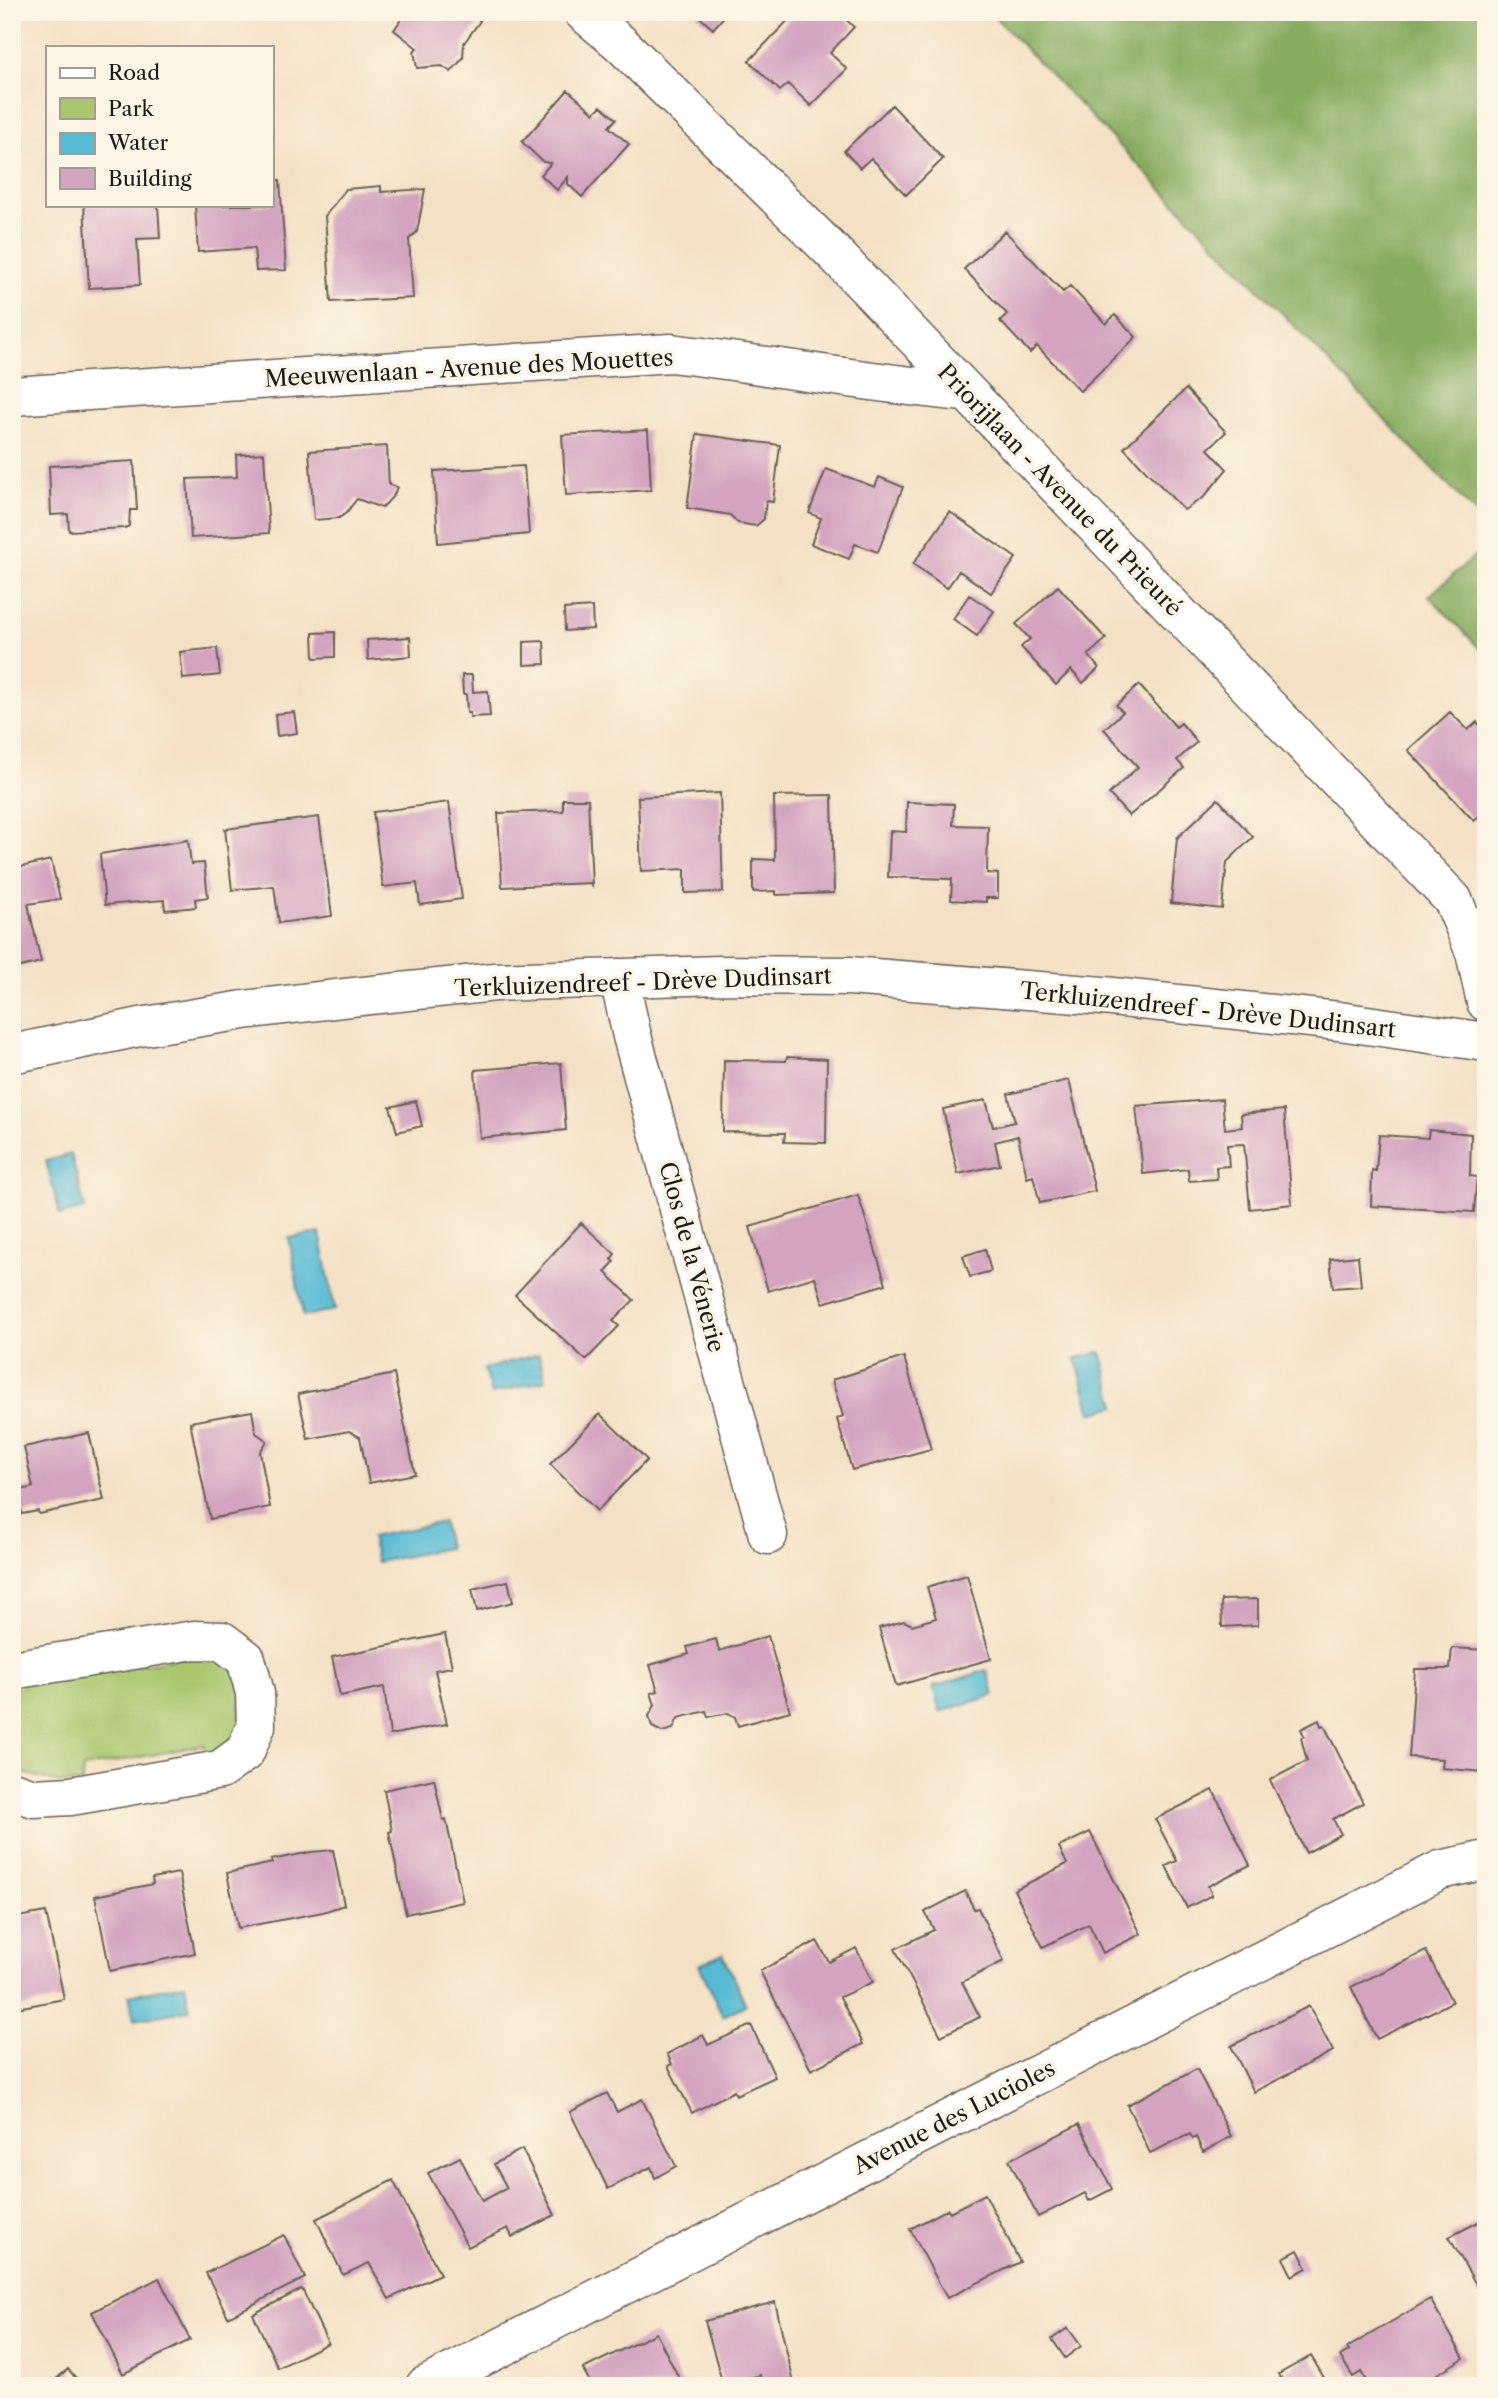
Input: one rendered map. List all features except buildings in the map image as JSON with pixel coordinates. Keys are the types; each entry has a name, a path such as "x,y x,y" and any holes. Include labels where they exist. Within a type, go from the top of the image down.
{"street":[{"name":"Priorijlaan - Avenue du Prieuré","path":"583,12 620,43 836,255 1453,900 1475,952 1486,1002"},
{"name":"Meeuwenlaan - Avenue des Mouettes","path":"12,396 671,353 883,384 965,392"},
{"name":"Terkluizendreef - Drève Dudinsart","path":"12,1054 140,1027 244,1010 495,982 721,975 849,976 1144,1000 1339,1021 1486,1042"},
{"name":"Clos de la Vénerie","path":"619,978 632,1036 768,1535"},
{"path":"12,1670 194,1640 222,1641 246,1659 255,1693 256,1726 245,1752 220,1770 71,1796 34,1798 12,1791"},
{"name":"Avenue des Lucioles","path":"425,2386 1440,1870 1486,1860"}],"green space":[{"path":"990,12 1486,12 1486,524"},
{"path":"1486,546 1486,655 1429,596"},
{"path":"210,1654 233,1669 242,1693 237,1742 210,1759 204,1745 83,1768 82,1783 59,1783 12,1770 12,1684"}],"water":[{"path":"71,1154 85,1209 60,1215 46,1161"},
{"path":"320,1233 335,1310 303,1316 289,1238"},
{"path":"1101,1352 1116,1406 1091,1413 1076,1358"},
{"path":"539,1354 546,1380 491,1394 484,1369"},
{"path":"443,1522 448,1548 377,1562 371,1537"},
{"path":"987,1670 994,1695 940,1712 933,1687"},
{"path":"723,1954 746,2005 723,2016 699,1965"},
{"path":"185,1984 190,2010 134,2020 129,1995"}]}
